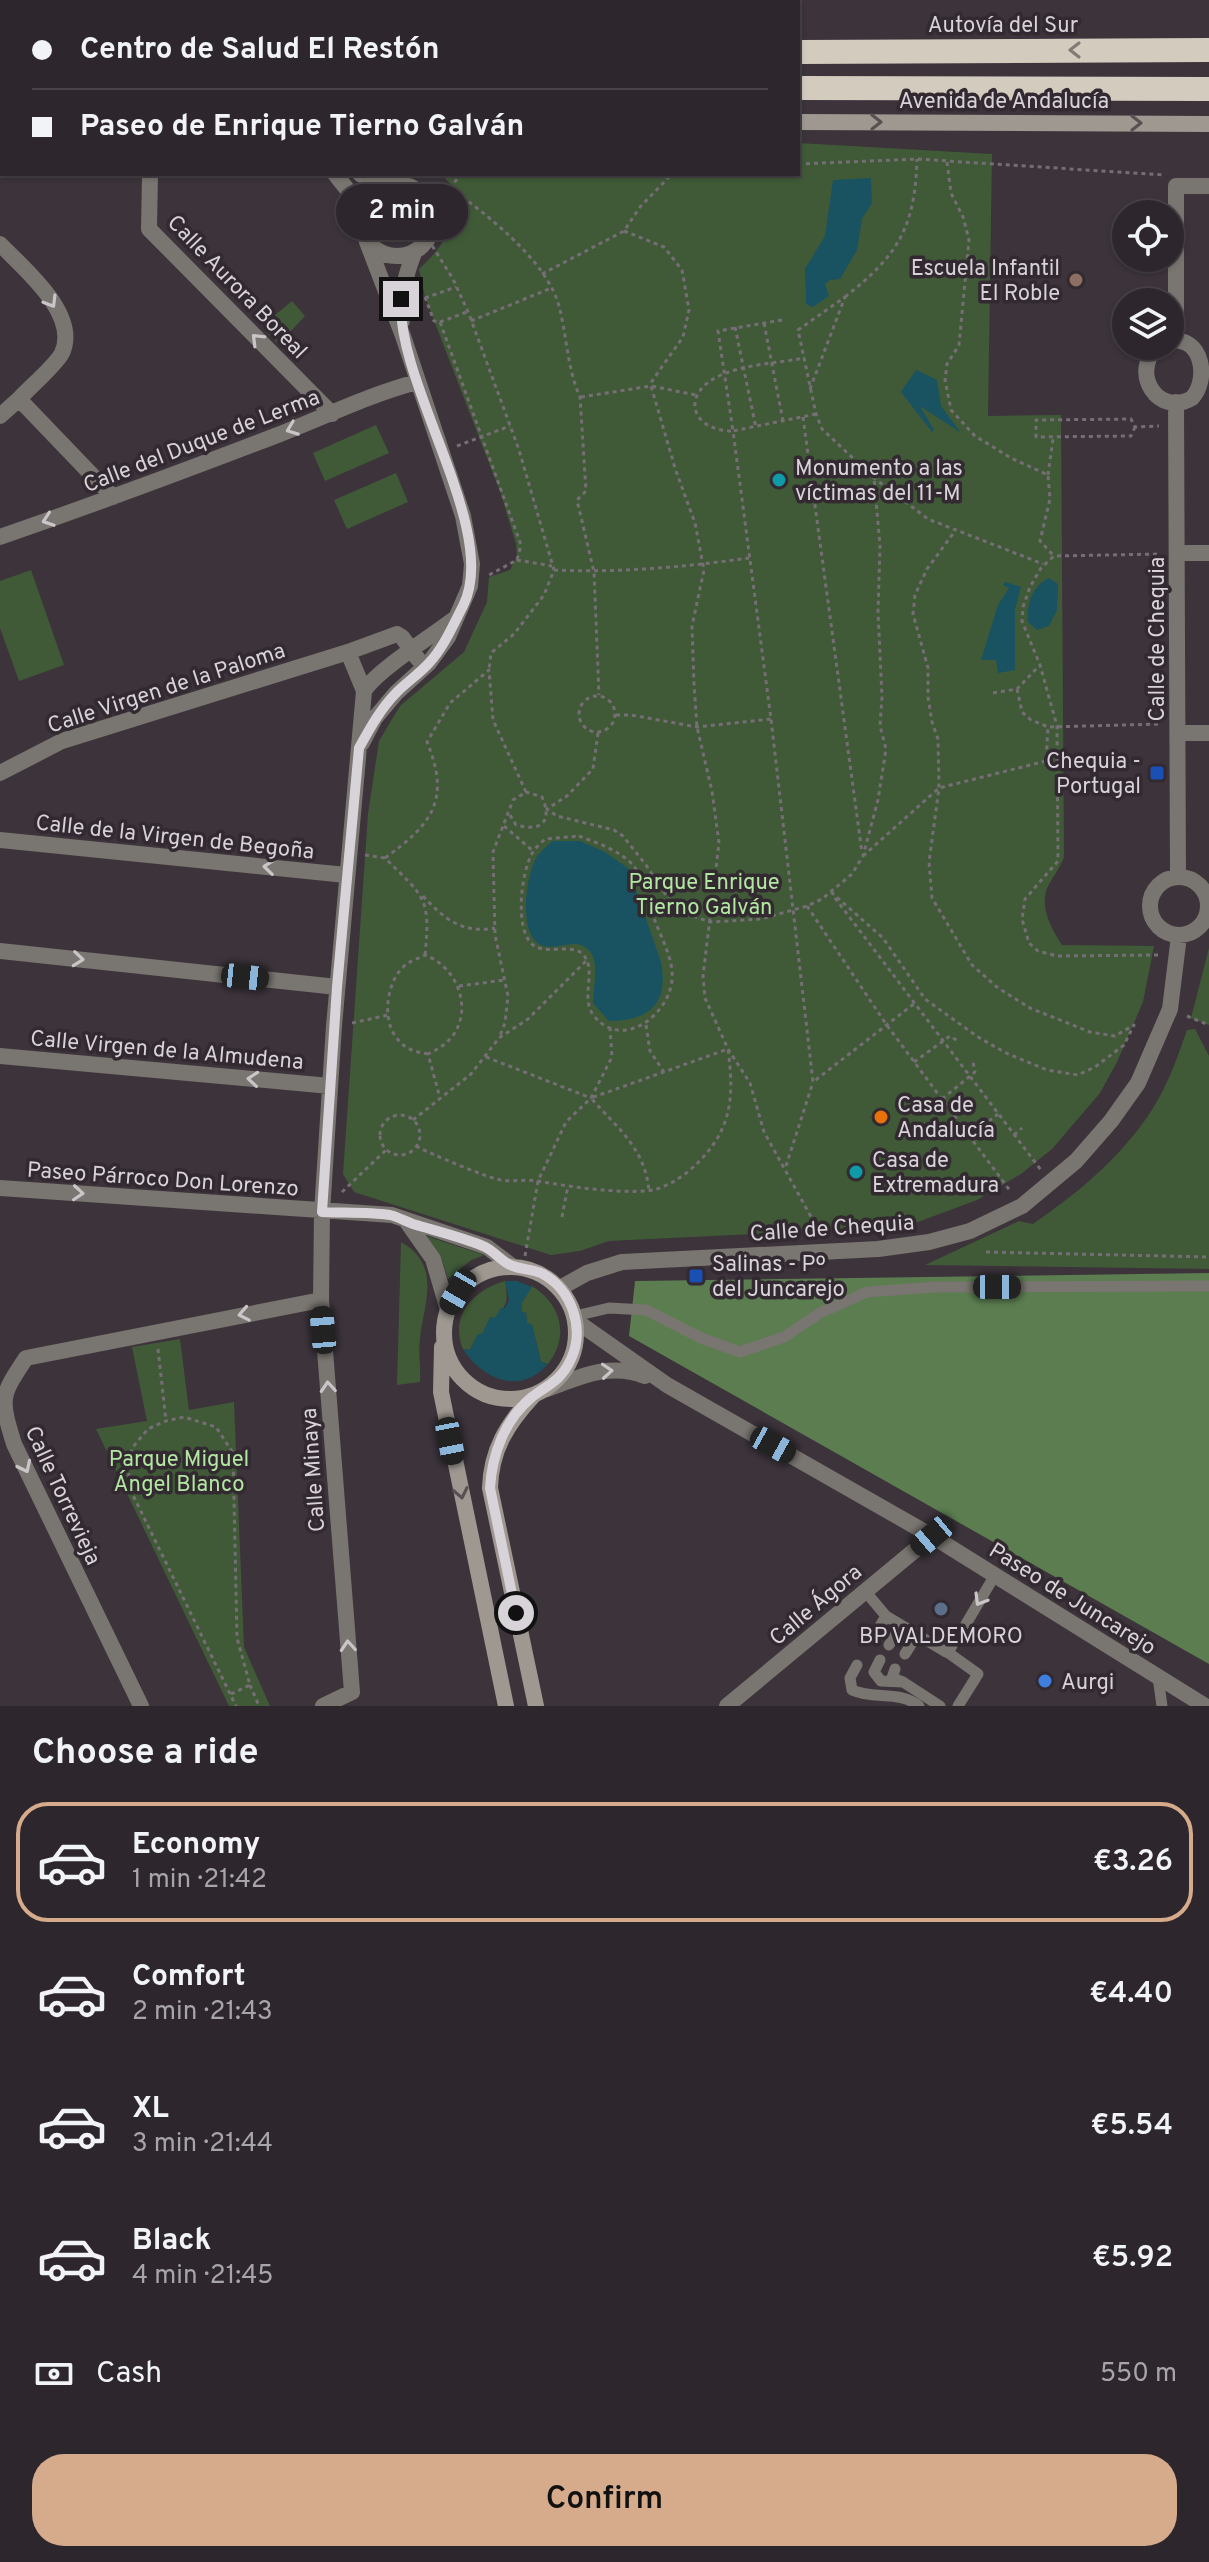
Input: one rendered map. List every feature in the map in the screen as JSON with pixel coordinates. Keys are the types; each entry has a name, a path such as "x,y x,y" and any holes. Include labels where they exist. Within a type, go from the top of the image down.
{"highway":[{"name":"Autovía del Sur","path":"800,52 1209,50"},
{"path":"800,88 1209,89"}],"street":[{"name":"Avenida de Andalucía","path":"800,122 1209,124"},
{"name":"Calle Aurora Boreal","path":"150,176 149,229 332,414"},
{"path":"337,176 362,208"},
{"path":"364,176 384,186"},
{"path":"359,748 375,718 448,637 463,605 472,564 463,516 442,452 403,336 362,232 362,208 367,198 384,186 409,180 428,200 433,213 433,226 428,239 414,253 404,279 401,299 403,336"},
{"path":"1174,288 1176,186 1209,186"},
{"path":"367,242 389,256 401,257 414,253"},
{"path":"0,244 54,300 64,332 62,353 0,416"},
{"path":"1147,360 1145,367 1148,384 1159,397 1176,402 1193,398 1200,392 1208,368 1200,351 1194,345 1184,343"},
{"name":"Calle del Duque de Lerma","path":"0,537 332,414 386,390 417,382"},
{"path":"19,399 113,497"},
{"name":"Calle de Chequia","path":"1176,402 1178,877"},
{"path":"1179,553 1209,553"},
{"path":"364,691 388,667 454,619"},
{"name":"Calle Virgen de la Paloma","path":"0,773 62,741 397,634 412,651"},
{"path":"412,651 423,668"},
{"path":"348,652 364,691"},
{"name":"Calle Minaya","path":"323,1706 352,1692 321,1300 322,1212 346,875 364,691"},
{"path":"1178,728 1209,733"},
{"name":"Calle de la Virgen de Begoña","path":"0,840 346,875"},
{"path":"1178,877 1195,881 1207,895 1209,903 1208,913 1197,930 1179,936 1160,929 1150,912 1150,902 1159,884 1178,877"},
{"name":"Calle de Chequia","path":"560,1288 587,1273 622,1262 878,1249 929,1242 970,1231 1022,1206 1076,1161 1111,1121 1138,1083 1170,1009 1179,936"},
{"path":"0,951 337,987"},
{"name":"Calle Virgen de la Almudena","path":"0,1056 330,1086"},
{"name":"Paseo Párroco Don Lorenzo","path":"0,1188 392,1215 487,1247 517,1267"},
{"path":"407,1222 433,1259 448,1310"},
{"path":"506,1706 441,1392 443,1333 448,1310 458,1292 473,1278 491,1269 517,1267 543,1275 560,1288 575,1318 577,1336 573,1357 563,1375 512,1419 495,1451 490,1488 536,1706"},
{"name":"Calle Torrevieja","path":"141,1706 14,1444 2,1412 3,1388 26,1358 321,1300"},
{"name":"Paseo de Juncarejo","path":"575,1318 667,1385 932,1536 1205,1706"},
{"path":"443,1333 447,1354 456,1373 472,1388 491,1398 512,1400 540,1392"},
{"name":"Paseo de Juncarejo","path":"540,1392 598,1370 630,1370 667,1385"},
{"name":"Calle Ágora","path":"727,1706 932,1536"}],"lane":[{"path":"575,1318 609,1308 646,1310 701,1338 740,1352 784,1337 820,1313 867,1292 937,1287 1209,1286"},
{"path":"966,1624 995,1575"},
{"path":"865,1591 886,1616 946,1652 951,1649 978,1674 958,1706"},
{"path":"874,1636 886,1616"},
{"path":"889,1645 901,1625"},
{"path":"905,1654 917,1635"},
{"path":"880,1660 875,1677 888,1683 903,1682"},
{"path":"857,1665 850,1678 852,1690 903,1697 919,1706"},
{"path":"895,1669 892,1678 940,1706"},
{"path":"1158,1677 1162,1706"}],"path":[{"path":"917,159 916,191 904,233 894,252 868,279 798,330 816,414 822,429 874,478 928,519 1045,564"},
{"path":"800,164 917,159 1163,175 1176,186"},
{"path":"947,162 951,193 963,217 969,240 959,345 947,364 945,380 951,410 975,436 1011,458 1032,465 1048,475"},
{"path":"428,200 450,187 460,176"},
{"path":"542,274 624,231 640,207 670,176"},
{"path":"450,187 502,227 542,274 558,303 574,384 580,397 586,491 577,500 594,572 599,695"},
{"path":"624,231 664,247 682,270 689,310 683,337 651,386 695,523 703,565 703,579 692,626 697,727 712,791 719,843 703,976 705,998 728,1049 750,1083 764,1132 829,1250"},
{"path":"428,239 457,286 468,312 510,426 554,568 544,595 514,634 491,653 489,670 493,720 526,792 542,797 547,809 540,825 529,829 516,825 510,813"},
{"path":"401,299 425,297 457,286"},
{"path":"471,321 550,289"},
{"path":"425,297 434,321 440,322 468,312"},
{"path":"810,389 845,297"},
{"path":"782,320 718,331 771,719 813,1082 785,1168"},
{"path":"440,322 521,545 517,560"},
{"path":"764,323 783,421"},
{"path":"735,327 756,428"},
{"path":"805,358 723,374 707,382 696,395 695,411 705,425 716,431 756,428 816,414"},
{"path":"580,397 651,386 696,395"},
{"path":"803,417 863,856"},
{"path":"1131,419 1135,427 1131,436 1036,437 1036,420 1131,419"},
{"path":"442,452 510,426"},
{"path":"1135,427 1175,426"},
{"path":"1053,437 1048,475 1050,499 1040,541 1054,556"},
{"path":"547,809 557,816 614,830 623,836 672,904 687,914 710,922 761,919 807,906 831,892 852,874 863,856 878,800 886,749 880,726 880,546 874,478"},
{"path":"831,892 883,938 925,999 1006,1053 1047,1070 1078,1075 1095,1067 1124,1045 1134,1025 1115,1036 1090,1032 1030,1008 998,988 972,965 932,898 929,862 939,788 938,739 928,697 928,668 913,614 915,595 927,569 955,531"},
{"path":"1178,955 1057,956 1038,951 1029,943 1022,919 1025,899 1058,861 1057,726 1040,665 1022,621 1030,587 1054,556 1179,553"},
{"path":"471,574 489,575 517,560 594,572 703,565 749,558"},
{"path":"993,693 1017,689 1040,665"},
{"path":"489,670 450,703 427,742 433,754 438,783 437,805 408,842 385,858 439,913 458,926 479,931 495,928"},
{"path":"1017,689 1022,712 1031,720 1048,727 1178,728"},
{"path":"599,695 612,703 616,715 610,727 598,733 586,728 579,720 580,708 587,698 599,695"},
{"path":"616,715 697,727 771,719"},
{"path":"863,856 939,788 1046,761 1048,727"},
{"path":"547,809 567,796 593,769 598,733"},
{"path":"413,1120 471,1074 499,1038 505,1023 508,996 495,928 493,852 513,800 526,792"},
{"path":"504,826 533,851"},
{"path":"579,836 606,846 634,866 668,957 672,979 668,995 646,1025 624,1031 610,1028 595,1016 588,1003 587,960 583,953 540,949 531,944 523,929 523,885 533,851 545,839 579,836"},
{"path":"831,892 1051,1183"},
{"path":"423,896 428,925 425,955"},
{"path":"807,906 886,1024 1022,1206"},
{"path":"425,955 451,971 459,986 460,1018 455,1033 444,1045 428,1054 414,1052 394,1036 388,1015 389,990 405,964 425,955"},
{"path":"499,1038 528,1019 587,960"},
{"path":"459,986 505,980"},
{"path":"813,1082 915,1003"},
{"path":"1170,1009 1209,1025"},
{"path":"334,1026 388,1015"},
{"path":"646,1025 650,1051 664,1072"},
{"path":"517,1267 538,1181 566,1122 591,1098 612,1057 610,1028"},
{"path":"914,1062 950,1036 958,1041"},
{"path":"591,1098 728,1049"},
{"path":"416,1146 500,1180 538,1181 614,1191 649,1191 666,1186 683,1176 722,1134 728,1115 731,1072 728,1049"},
{"path":"428,1054 440,1098"},
{"path":"485,1056 591,1098 636,1149 646,1168 649,1191"},
{"path":"942,1099 975,1072 973,1062"},
{"path":"970,1136 999,1114"},
{"path":"396,1115 408,1116 413,1120 420,1135 416,1146 412,1151 399,1155 386,1150 380,1133 385,1121 396,1115"},
{"path":"1014,1135 1022,1128"},
{"path":"322,1212 386,1150"},
{"path":"562,1217 568,1186"},
{"path":"986,1252 1209,1257"},
{"path":"156,1331 166,1421"},
{"path":"236,1706 130,1489 128,1465 132,1448 148,1429 184,1417 216,1427 233,1453 237,1638 259,1706"},
{"path":"231,1694 250,1685"}],"green space":[{"name":"Parque Enrique Tierno Galván","path":"800,143 992,154 988,416 1061,415 1064,857 1046,891 1046,912 1062,945 1154,946 1143,1002 1100,1093 1052,1149 1021,1174 977,1200 918,1222 875,1228 609,1241 580,1251 551,1255 354,1192 343,1174 368,814 379,741 400,706 464,652 487,602 489,577 510,570 517,556 501,494 425,297 419,269 447,235 458,192 443,176 800,176"},
{"path":"292,301 305,316 279,344 266,332 279,320 275,315"},
{"path":"376,425 389,453 325,481 313,453"},
{"path":"396,473 408,502 347,529 334,500"},
{"path":"31,570 64,665 19,681 0,628 0,581"},
{"path":"1209,948 1209,1025 1191,1018"},
{"path":"1195,1029 1209,1056 1209,1269 925,1265 1019,1221 1033,1224 1086,1183 1119,1152 1147,1117 1167,1081 1187,1030"},
{"path":"426,1236 484,1255 470,1261 448,1279 442,1260"},
{"path":"401,1242 414,1251 422,1262 426,1273 427,1298 419,1344 420,1382 397,1385"},
{"path":"1209,1273 1209,1664 629,1336 635,1281"},
{"path":"505,1281 505,1305 495,1318 490,1318 470,1350 463,1349 459,1325 467,1306 483,1291"},
{"path":"532,1286 550,1302 559,1321 559,1343 548,1364 541,1362 532,1325 527,1323 526,1313 522,1312 521,1303"},
{"name":"Parque Miguel Ángel Blanco","path":"180,1339 189,1410 234,1402 244,1647 270,1706 229,1706 96,1429 147,1421 132,1347"}],"water":[{"path":"871,178 872,203 862,219 857,250 840,279 825,284 829,296 813,307 806,304 805,269 825,236 833,180"},
{"path":"397,198 410,204 416,217 410,230 397,236 384,230 378,217 384,204"},
{"path":"916,370 937,380 941,406 961,433 920,406 934,430 932,432 901,392"},
{"path":"1049,578 1058,584 1057,610 1049,626 1037,630 1028,622 1029,602 1038,586"},
{"path":"1005,582 1021,587 1015,610 1015,670 998,673 996,660 981,660 998,605 1009,588 1003,585"},
{"path":"552,841 580,841 605,852 629,869 661,962 663,977 659,999 653,1007 635,1018 609,1021 593,1003 595,964 585,947 539,944 528,927 526,901 530,874 538,855"},
{"path":"505,1281 517,1281 532,1287 522,1303 522,1312 526,1313 527,1323 532,1324 541,1362 548,1364 537,1374 514,1381 491,1375 471,1360 463,1349 470,1350 490,1317 495,1318 501,1308 505,1308 509,1300"}],"place":[{"name":"Escuela Infantil El Roble","path":"1076,280"},
{"name":"Monumento a las víctimas del 11-M","path":"779,480"},
{"name":"Chequia - Portugal","path":"1157,773"},
{"name":"Casa de Andalucía","path":"881,1117"},
{"name":"Casa de Extremadura","path":"856,1172"},
{"name":"Salinas - Pº del Juncarejo","path":"696,1276"},
{"name":"BP VALDEMORO","path":"941,1609"},
{"name":"Aurgi","path":"1045,1681"}],"route":[{"path":"401,299 403,336 463,516 472,564 470,586 448,637 429,663 396,693 375,718 359,748 337,987 322,1212 392,1215 487,1247 512,1266 543,1275 560,1288 569,1301 575,1316 577,1336 573,1357 563,1375 533,1396 512,1419 495,1451 491,1468 490,1488 516,1613"}]}
